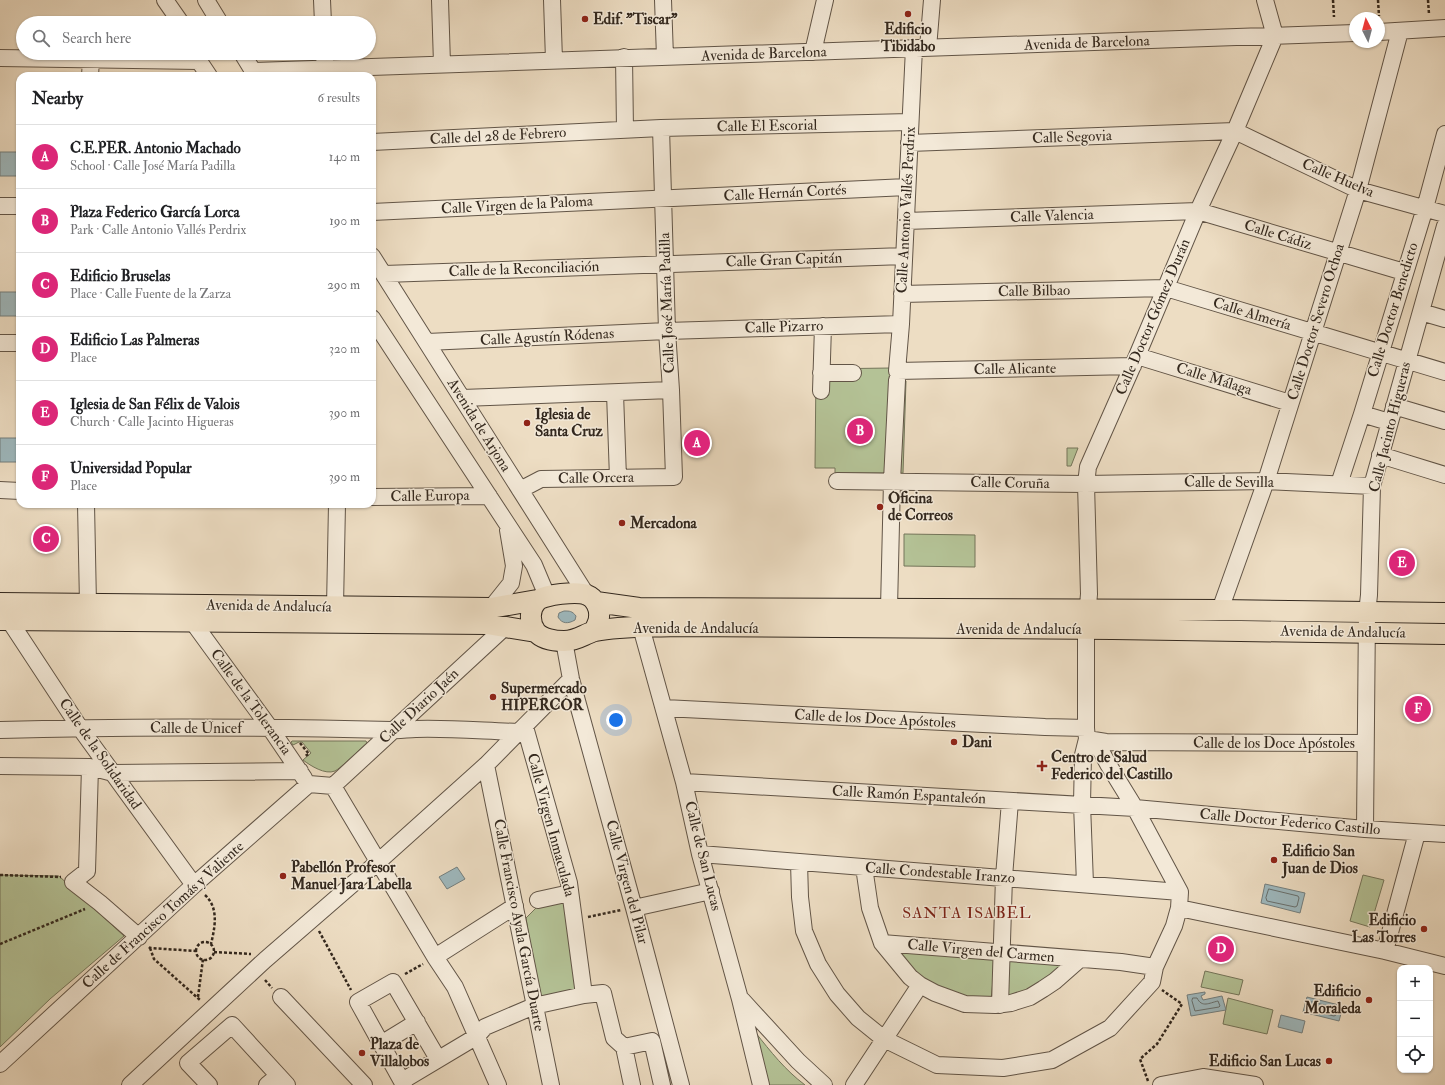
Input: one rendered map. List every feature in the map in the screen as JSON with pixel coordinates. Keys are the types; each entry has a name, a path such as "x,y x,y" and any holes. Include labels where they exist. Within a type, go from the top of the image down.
{"main road":[{"path":"561,593 591,598 600,617 594,632 577,640 564,641 549,640 536,632 531,621 531,611 542,598 561,593"},
{"name":"Avenida de Andalucía","path":"0,603 491,608 542,598"},
{"name":"Avenida de Andalucía","path":"591,598 639,608 889,608 1087,619 1367,632 1445,634"},
{"name":"Avenida de Andalucía","path":"594,632 641,627 1087,619 1220,610 1445,613"},
{"name":"Avenida de Andalucía","path":"5,620 487,624 536,632"}],"street":[{"path":"166,0 176,16"},
{"path":"206,0 216,16"},
{"path":"322,0 323,16"},
{"path":"440,0 442,64"},
{"path":"552,0 554,60"},
{"path":"663,0 665,57"},
{"path":"813,52 825,0"},
{"name":"Calle Antonio Vallés Perdrix","path":"889,608 892,481 910,122 921,48 932,0"},
{"path":"1265,0 1274,36"},
{"path":"1385,26 1400,31 1445,28"},
{"name":"Calle Doctor Severo Ochoa","path":"1220,610 1266,481 1337,252 1358,190 1400,31"},
{"name":"Avenida de Barcelona","path":"259,72 325,61 442,64 1349,33"},
{"name":"Calle Doctor Gómez Durán","path":"1085,884 1082,804 1084,754 1087,733 1087,619 1089,594 1086,484 1088,467 1135,361 1198,211 1236,132 1274,36"},
{"path":"624,57 624,130"},
{"path":"0,58 16,58"},
{"path":"90,72 91,60"},
{"path":"201,60 207,72"},
{"path":"246,60 252,72"},
{"name":"Calle El Escorial","path":"624,130 910,122"},
{"name":"Calle José María Padilla","path":"661,128 667,331 674,478"},
{"name":"Calle del 28 de Febrero","path":"376,142 624,130"},
{"name":"Calle Huelva","path":"1236,132 1358,190 1445,214"},
{"name":"Calle Segovia","path":"909,143 1236,132"},
{"name":"Calle Doctor Benedicto","path":"1338,484 1362,414 1404,272 1425,208 1445,134"},
{"name":"Calle Hernán Cortés","path":"663,198 907,187"},
{"name":"Calle Virgen de la Paloma","path":"376,212 663,198"},
{"path":"0,206 16,206"},
{"name":"Calle Valencia","path":"906,221 1198,211"},
{"name":"Calle Cádiz","path":"1198,211 1404,272"},
{"name":"Calle Jacinto Higueras","path":"1365,829 1367,612 1369,595 1372,486 1420,312 1439,270 1445,226"},
{"name":"Calle Gran Capitán","path":"665,264 904,256"},
{"name":"Avenida de Arjona","path":"376,262 520,490 591,598"},
{"name":"Calle de la Reconciliación","path":"384,274 665,264"},
{"name":"Calle Bilbao","path":"902,294 1166,288"},
{"name":"Calle Almería","path":"1166,288 1445,372"},
{"path":"1420,312 1445,319"},
{"name":"Avenida de Arjona","path":"376,324 534,565 542,598"},
{"name":"Calle Pizarro","path":"667,331 901,324"},
{"path":"821,391 823,326"},
{"name":"Calle Agustín Ródenas","path":"427,342 667,331"},
{"path":"0,343 16,343"},
{"name":"Calle Alicante","path":"897,376 1135,361"},
{"name":"Calle Málaga","path":"1135,361 1290,403"},
{"path":"821,373 853,373"},
{"path":"462,398 671,390"},
{"path":"615,392 618,478"},
{"path":"1394,406 1445,421"},
{"path":"1362,414 1389,422"},
{"path":"1380,455 1445,475"},
{"name":"Calle Orcera","path":"520,490 541,479 674,478"},
{"name":"Calle Coruña","path":"837,480 1086,484"},
{"name":"Calle de Sevilla","path":"1086,484 1266,481 1372,486"},
{"path":"0,490 16,491"},
{"name":"Calle Europa","path":"376,497 489,496"},
{"path":"86,508 88,604"},
{"path":"335,607 337,508"},
{"path":"491,608 510,582 514,566 507,525"},
{"name":"Calle de la Solidaridad","path":"5,620 80,728 194,885"},
{"name":"Calle de la Tolerancia","path":"192,621 270,728 304,778"},
{"name":"Calle Diario Jaén","path":"333,786 505,627"},
{"name":"Calle de San Lucas","path":"641,627 684,782 700,854 740,999 761,1085"},
{"name":"Calle Virgen del Pilar","path":"564,641 571,679 681,1085"},
{"path":"130,1085 260,965 486,765 571,679"},
{"name":"Calle de los Doce Apóstoles","path":"664,708 1021,726 1087,733 1106,742 1365,743"},
{"name":"Calle de Unicef","path":"0,730 80,728 522,730"},
{"name":"Calle Virgen Inmaculada","path":"522,730 570,893 584,995"},
{"path":"799,862 800,897 804,931 818,964 837,994 858,1018 884,1039 937,1064 1002,1068 1052,1060 1110,1028 1153,974 1174,926 1179,908 1180,892 1135,808 1101,751 1087,733"},
{"name":"Calle Francisco Ayala García Duarte","path":"486,765 551,1085"},
{"path":"0,766 90,767 113,773 304,778 333,786 435,957 456,987 495,1082"},
{"path":"90,767 87,872 73,882 139,937"},
{"name":"Calle de Francisco Tomás y Valiente","path":"0,1064 139,937 304,778"},
{"name":"Calle Ramón Espantaleón","path":"684,782 1135,808"},
{"path":"1000,1004 1003,953 1004,877 1010,801"},
{"name":"Calle Doctor Federico Castillo","path":"1135,808 1365,829 1445,834"},
{"path":"1385,951 1417,833"},
{"name":"Calle Condestable Iranzo","path":"700,854 1180,892"},
{"name":"Calle Virgen del Carmen","path":"864,867 870,908 882,943 910,977 920,985 935,993 965,1004 980,1005 1011,1003 1030,997 1043,989 1055,981 1080,959"},
{"path":"634,908 711,891"},
{"path":"538,900 570,893"},
{"path":"435,957 515,906"},
{"path":"1179,908 1385,951 1445,966"},
{"name":"Calle Virgen del Carmen","path":"882,943 1080,959 1153,974"},
{"path":"438,1059 393,982 358,1002 403,1083 438,1059 477,1036 485,1027 534,1006 584,995 603,993 614,1038 624,1047 632,1085"},
{"path":"854,1085 920,985"},
{"path":"281,997 364,1085"},
{"path":"740,999 798,1061 824,1085"},
{"path":"381,1044 417,1022"},
{"path":"209,1085 188,1063 232,1025 278,1082"},
{"path":"624,1047 652,1041 662,1085"},
{"path":"1161,1085 1202,1077 1255,1085"}],"path":[{"path":"1333,0 1334,18"},
{"path":"1378,0 1378,12"},
{"path":"1428,0 1428,14"},
{"path":"0,875 59,876 73,882"},
{"path":"194,885 209,899 214,912 216,927 211,944 214,952"},
{"path":"0,944 100,903"},
{"path":"574,919 634,908"},
{"path":"312,919 358,1002"},
{"path":"139,937 150,948 154,959 211,1010"},
{"path":"211,944 205,942 200,944 196,951 198,957 203,959 211,957 214,952"},
{"path":"150,948 196,951"},
{"path":"214,952 260,955 260,965 281,997"},
{"path":"393,982 435,957"},
{"path":"198,998 203,959"},
{"path":"1149,1085 1140,1059 1157,1044 1182,1004 1153,974"}],"green space":[{"path":"891,368 891,381 906,381 903,473 835,473 835,468 815,468 816,369"},
{"path":"1067,448 1078,448 1071,466 1067,466"},
{"path":"904,534 975,535 975,567 904,566"},
{"path":"366,741 367,743 338,769 327,772 314,767 303,760 311,753 302,742 293,745 291,742"},
{"path":"0,875 59,876 124,936 50,999 0,1047"},
{"path":"1363,875 1384,880 1370,927 1350,921"},
{"path":"566,899 581,991 545,999 538,995 526,918 540,904"},
{"path":"887,944 990,952 995,961 991,1000 965,997 937,987 911,969"},
{"path":"1003,953 1067,962 1063,970 1024,992 1007,997"},
{"path":"1205,971 1243,980 1239,995 1201,987"},
{"path":"1228,998 1273,1010 1267,1034 1223,1024"},
{"path":"755,1032 785,1067 805,1085 766,1085"}],"water":[{"path":"0,152 16,152 16,176 0,176"},
{"path":"0,292 16,292 16,316 0,316"},
{"path":"852,421 858,421 863,426 861,435 858,437 852,437 847,432 847,426"},
{"path":"0,438 16,438 16,462 0,462"},
{"path":"564,611 573,613 576,616 575,620 568,623 561,621 558,617 559,613"},
{"path":"457,867 465,879 447,889 439,877"},
{"path":"1265,884 1305,893 1300,913 1261,903"},
{"path":"1205,992 1205,994 1201,996 1203,1000 1222,996 1226,1010 1191,1016 1187,995"},
{"path":"1307,997 1343,1006 1339,1021 1303,1012"},
{"path":"1281,1015 1305,1021 1302,1033 1278,1027"}],"place":[{"name":"Edificio Tibidabo","path":"908,14"},
{"name":"Edif. \"Tiscar\"","path":"585,19"},
{"name":"Iglesia de Santa Cruz","path":"527,423"},
{"name":"Plaza Federico García Lorca","path":"860,431"},
{"name":"C.E.PER. Antonio Machado","path":"697,443"},
{"name":"Oficina de Correos","path":"880,507"},
{"name":"Mercadona","path":"622,523"},
{"name":"Edificio Bruselas","path":"46,539"},
{"name":"Iglesia de San Félix de Valois","path":"1402,563"},
{"name":"Supermercado HIPERCOR","path":"493,697"},
{"name":"Universidad Popular","path":"1418,709"},
{"name":"Dani","path":"954,742"},
{"name":"Centro de Salud Federico del Castillo","path":"1042,766"},
{"name":"Edificio San Juan de Dios","path":"1274,860"},
{"name":"Pabellón Profesor Manuel Jara Labella","path":"283,876"},
{"name":"Edificio Las Torres","path":"1424,929"},
{"name":"Edificio Las Palmeras","path":"1221,949"},
{"name":"Edificio Moraleda","path":"1369,1000"},
{"name":"Plaza de Villalobos","path":"362,1053"},
{"name":"Edificio San Lucas","path":"1329,1061"}],"district":[{"name":"SANTA ISABEL","path":"967,913"}]}
